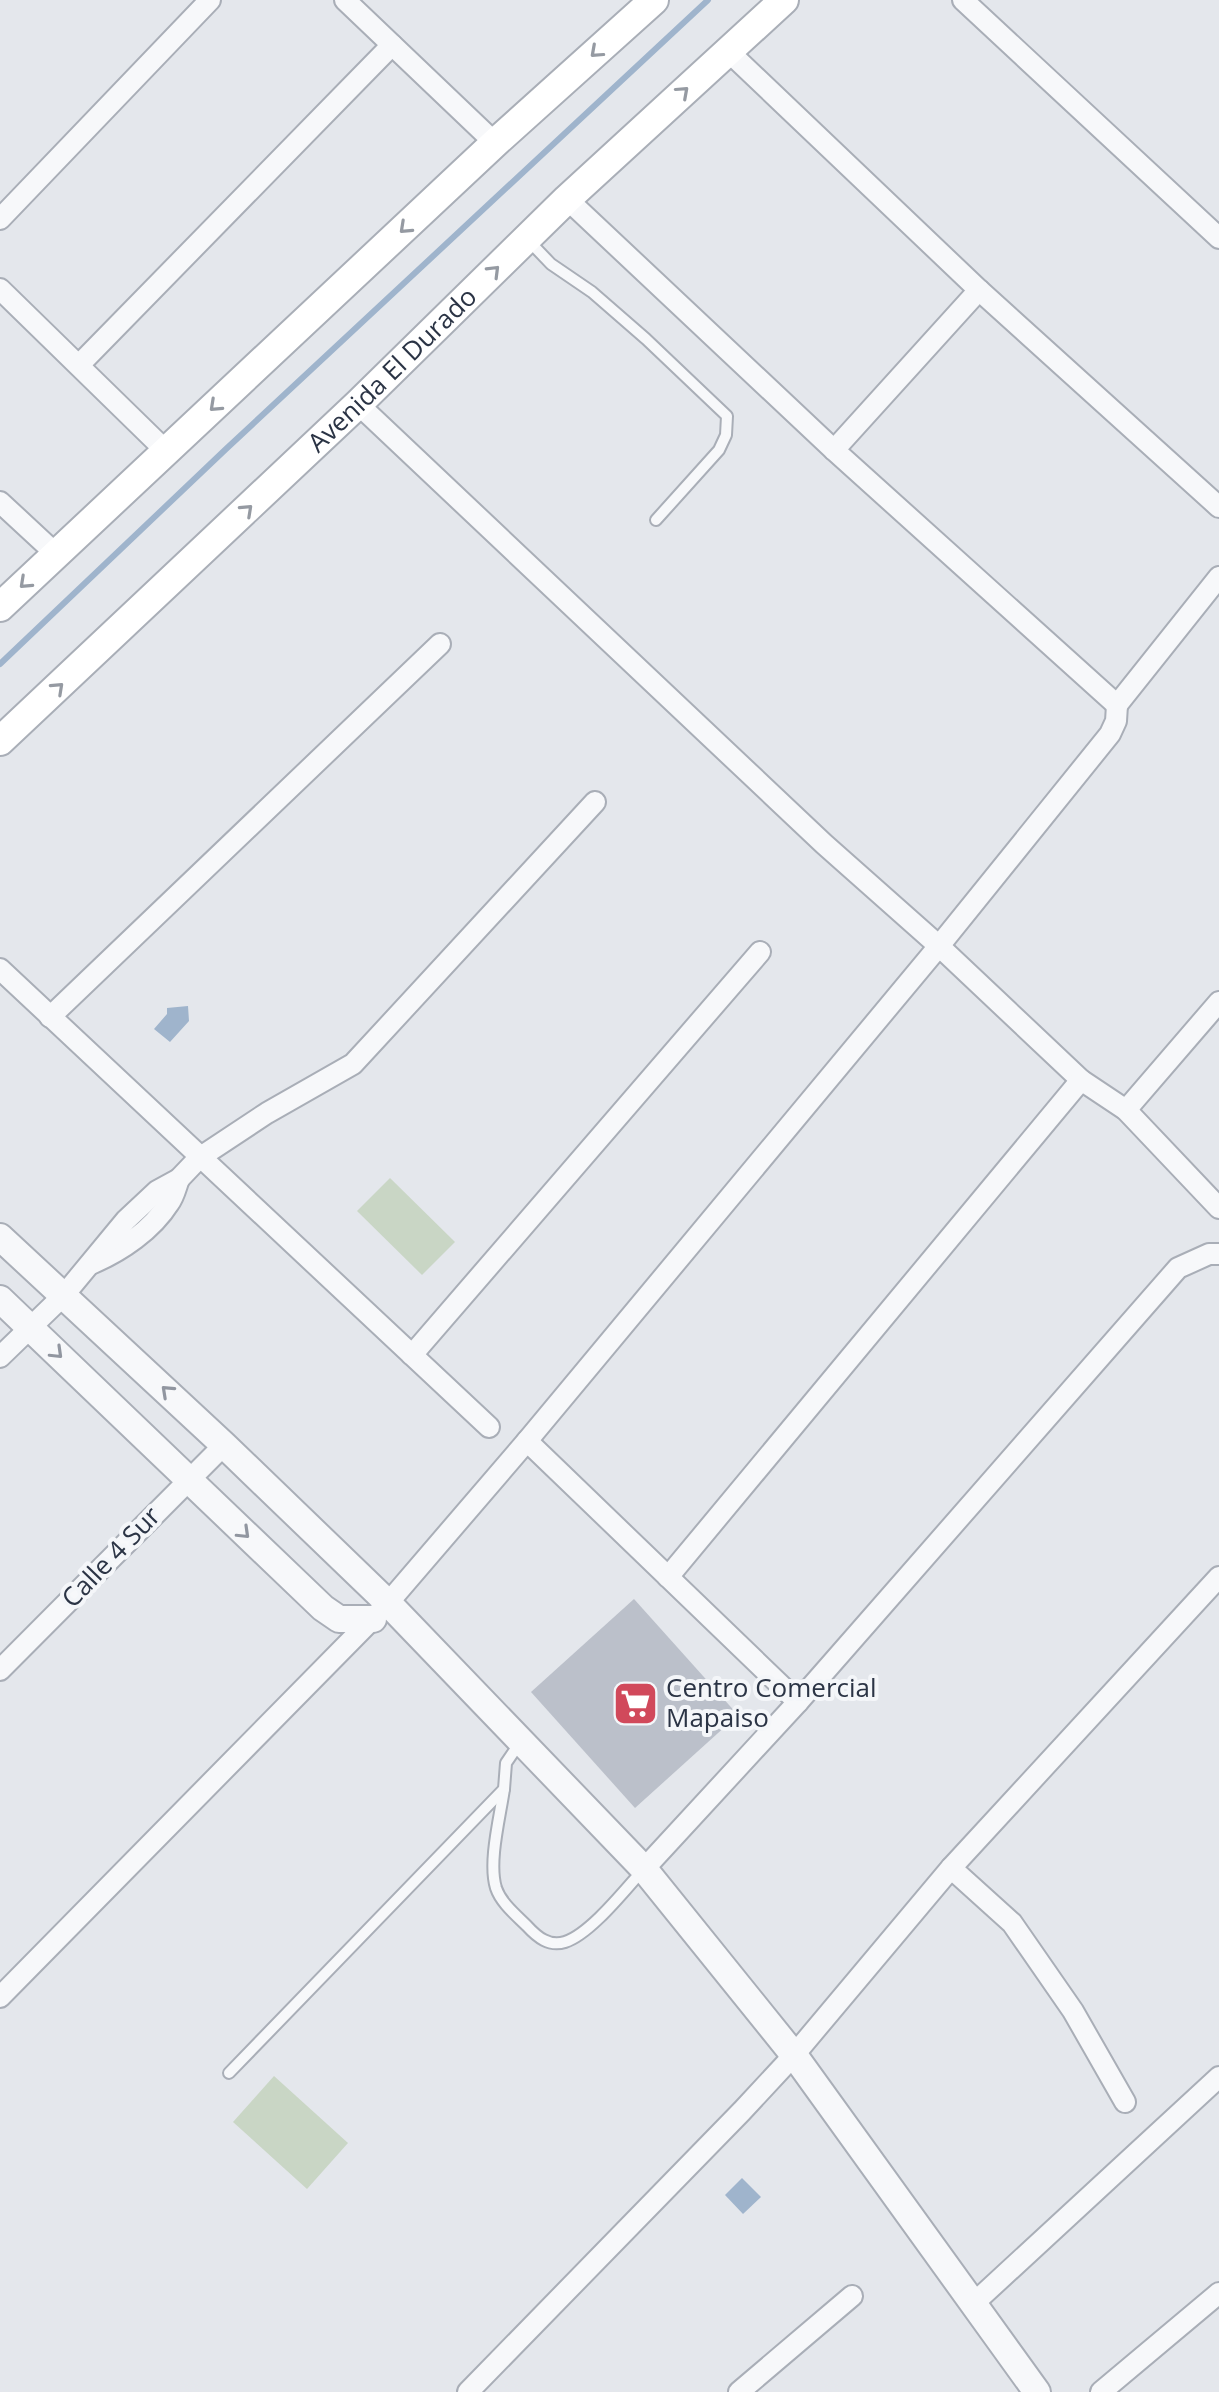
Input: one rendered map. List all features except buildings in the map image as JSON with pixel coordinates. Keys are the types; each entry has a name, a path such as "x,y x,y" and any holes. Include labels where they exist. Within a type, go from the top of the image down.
{"main road":[{"name":"Avenida El Durado","path":"0,741 358,404 567,199 784,0"},
{"path":"0,607 644,3"}],"street":[{"path":"0,219 210,0"},
{"path":"345,0 495,143"},
{"path":"963,0 1219,238"},
{"path":"79,365 392,45"},
{"path":"728,51 979,290 1219,507"},
{"path":"567,199 834,450 1117,705"},
{"path":"0,289 167,452"},
{"path":"834,450 979,290"},
{"path":"358,404 824,844 939,946 1081,1080 1126,1110 1219,1208"},
{"path":"0,502 56,554"},
{"path":"0,1997 381,1611 527,1441 939,946 1110,734 1116,721 1117,705 1219,577"},
{"path":"50,1017 440,644"},
{"path":"0,1357 91,1264 113,1254 142,1232 169,1203 179,1179 199,1158 267,1113 353,1064 595,802"},
{"path":"412,1355 760,952"},
{"path":"0,969 489,1427"},
{"path":"1126,1110 1219,1002"},
{"path":"668,1577 1081,1080"},
{"path":"0,1237 224,1445 381,1611 521,1742 644,1869 794,2055 1037,2392"},
{"path":"644,1869 798,1702 1178,1268 1209,1254 1219,1254"},
{"path":"0,1299 323,1608 339,1619 354,1621 381,1611"},
{"path":"527,1441 798,1702"},
{"name":"Calle 4 Sur","path":"0,1670 224,1445"},
{"path":"468,2392 794,2055 951,1868 1219,1577"},
{"path":"951,1868 1012,1923 1073,2011 1125,2102"},
{"path":"973,2304 1219,2077"},
{"path":"1101,2392 1219,2293"},
{"path":"739,2392 852,2296"}],"lane":[{"path":"527,239 551,264 592,292 646,339 727,416 726,435 719,450 656,520"},
{"path":"521,1742 510,1753 506,1763 494,1861 496,1887 503,1901 536,1935 547,1942 565,1942 594,1922 644,1869"},
{"path":"229,2073 504,1789"}],"green space":[{"path":"390,1178 455,1242 422,1275 357,1211"},
{"path":"274,2076 348,2143 307,2189 233,2122"}],"water":[{"path":"188,1006 189,1021 170,1042 154,1029 167,1014 167,1008"},
{"path":"742,2178 761,2197 743,2214 725,2195"}],"waterway":[{"path":"0,664 708,0"}],"place":[{"name":"Centro Comercial Mapaiso","path":"635,1703"}]}
